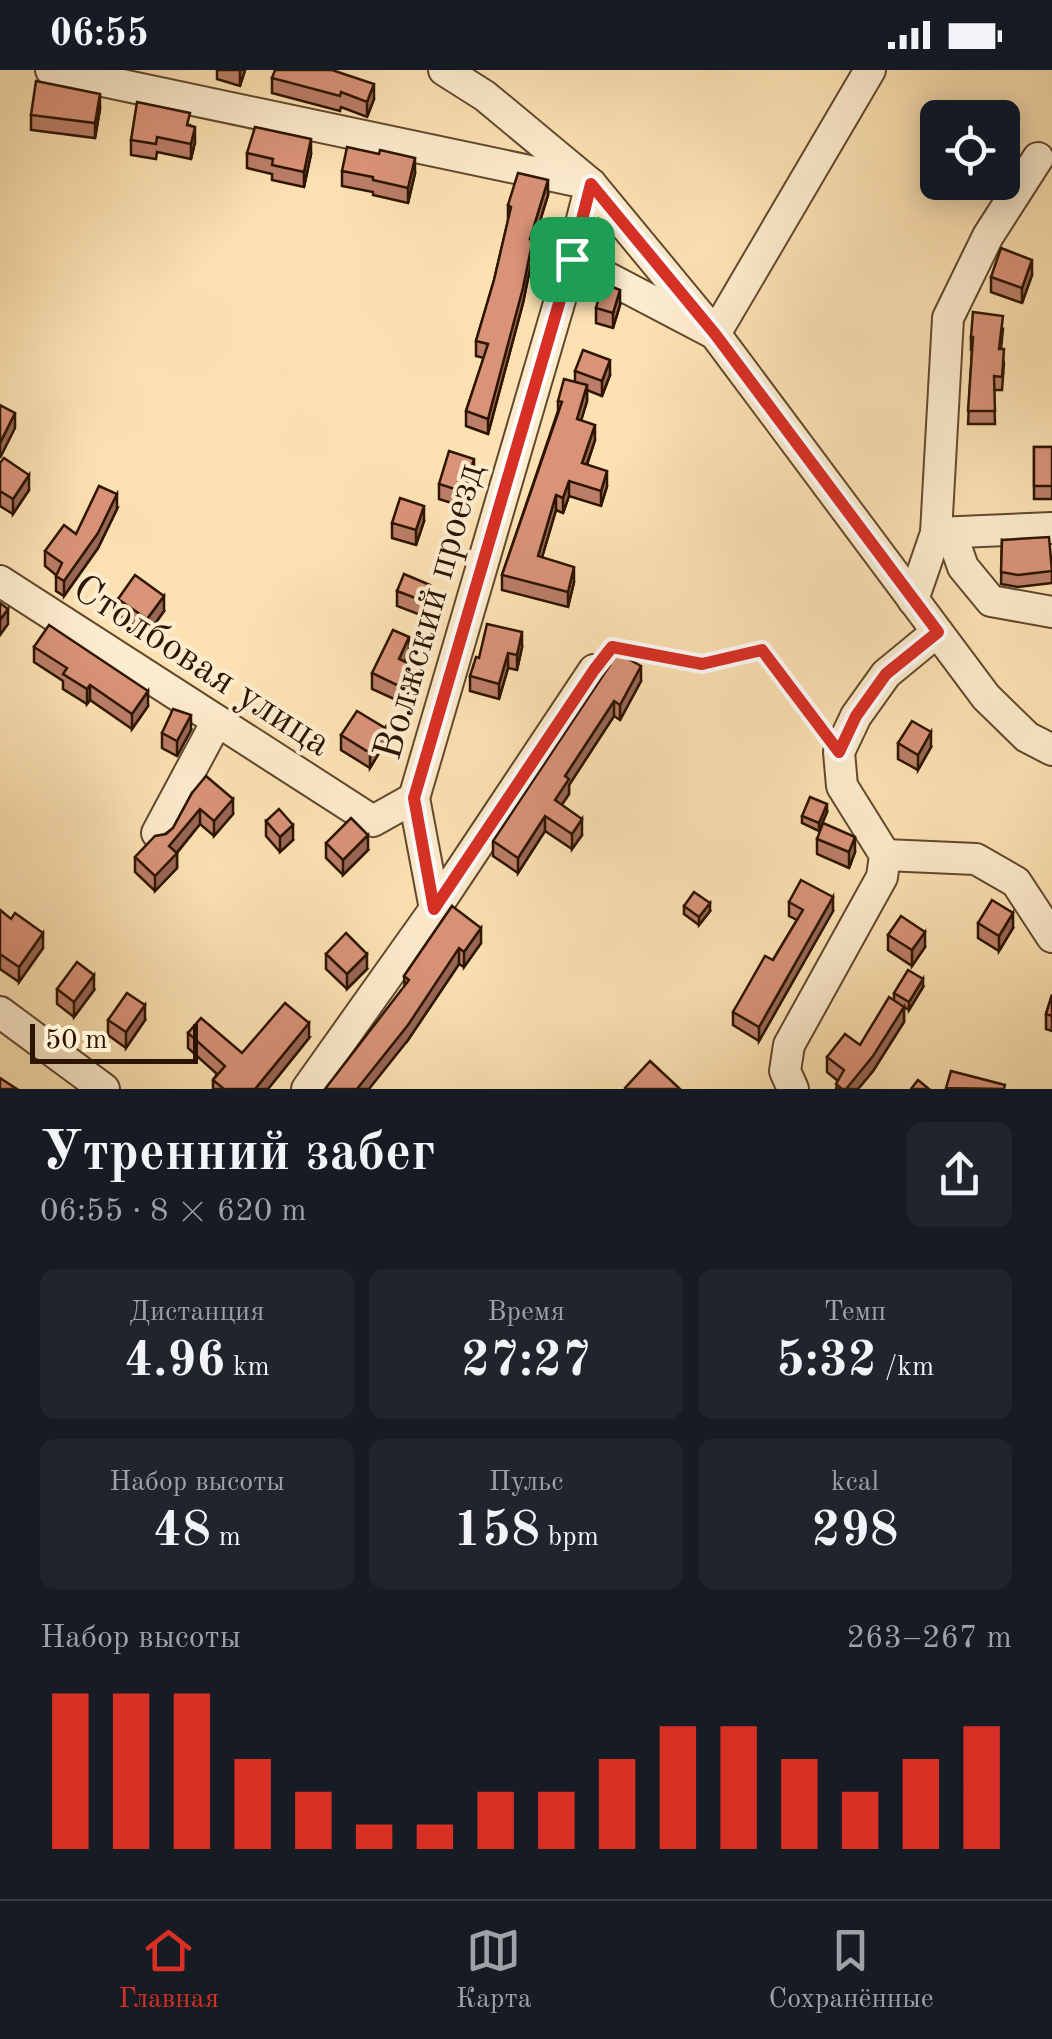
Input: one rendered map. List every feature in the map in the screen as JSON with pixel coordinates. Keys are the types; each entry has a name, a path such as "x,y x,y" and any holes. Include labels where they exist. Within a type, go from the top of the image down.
{"street":[{"path":"51,70 591,184"},
{"path":"444,70 485,96 591,184 715,334 986,698 1028,737 1052,750"},
{"path":"715,334 870,70"},
{"path":"913,600 944,533 948,318 988,236 1038,158"},
{"name":"Волжский проезд","path":"434,909 414,798 591,184"},
{"path":"572,259 715,334"},
{"path":"944,533 1052,528"},
{"path":"944,533 963,567 991,601 1052,612"},
{"name":"Столбовая улица","path":"0,581 373,821 414,798"},
{"path":"793,1089 784,1070 789,1045 882,877 884,855 842,786 839,752 856,716 886,674 938,632"},
{"path":"308,1089 594,670"},
{"path":"157,833 217,720"},
{"path":"884,855 976,859 1016,882 1052,937"},
{"path":"0,1012 104,1089"}],"path":[{"path":"594,670 612,647 702,664 762,650 839,752"}],"building":[{"path":"275,70 332,70 374,84 367,102 341,92 340,96 272,78"},
{"path":"36,81 100,94 95,123 31,115"},
{"path":"137,102 190,113 187,125 195,127 191,144 157,137 156,144 131,140"},
{"path":"255,127 311,139 304,172 272,165 273,159 247,153"},
{"path":"347,147 415,158 408,188 342,171"},
{"path":"518,173 548,180 530,239 523,288 488,419 466,411 488,344 476,341"},
{"path":"1001,248 1032,260 1022,288 991,277"},
{"path":"603,283 620,290 613,313 596,308"},
{"path":"973,312 1003,316 999,349 1004,349 1002,377 994,376 995,411 968,411"},
{"path":"583,350 610,360 602,381 575,371"},
{"path":"564,379 587,385 577,419 595,425 582,463 607,471 601,491 569,481 563,498 556,495 538,556 574,567 568,592 502,575 562,402 558,401"},
{"path":"0,405 15,413 0,443"},
{"path":"1034,447 1052,447 1052,486 1034,486"},
{"path":"449,451 474,459 464,492 439,484"},
{"path":"4,458 29,475 13,499 0,491 0,463"},
{"path":"99,486 117,494 98,533 64,581 56,576 62,563 45,551 64,525 76,534"},
{"path":"400,498 424,506 416,530 392,523"},
{"path":"1049,537 1052,571 1018,575 1001,572 1002,540"},
{"path":"404,574 430,585 423,601 397,591"},
{"path":"135,575 164,596 147,619 118,599"},
{"path":"0,603 8,609 0,620"},
{"path":"487,624 522,632 517,655 508,653 499,684 470,676"},
{"path":"49,625 148,691 132,714 90,685 87,689 63,674 67,668 34,647"},
{"path":"393,630 409,637 399,659 414,666 403,688 372,673"},
{"path":"612,650 641,666 620,705 614,701 565,776 569,779 555,800 582,819 572,834 545,816 518,858 493,841 610,665"},
{"path":"173,709 191,715 177,741 162,733"},
{"path":"357,711 385,728 370,753 341,735"},
{"path":"912,721 931,732 918,755 898,743"},
{"path":"206,776 233,799 214,821 200,809 169,846 177,853 155,876 135,857 155,836 173,828"},
{"path":"810,797 827,804 819,823 802,816"},
{"path":"279,809 293,825 280,837 266,821"},
{"path":"351,818 368,835 343,860 326,843"},
{"path":"823,823 855,837 849,852 817,839"},
{"path":"801,880 833,897 759,1027 733,1012 765,956 773,960 803,910 789,902"},
{"path":"694,892 710,903 699,917 684,906"},
{"path":"992,900 1013,913 999,936 978,923"},
{"path":"452,906 481,928 464,952 459,948 408,1025 357,1089 325,1089 409,980 404,976"},
{"path":"0,910 11,919 15,913 43,933 19,967 0,954"},
{"path":"901,916 925,932 912,950 888,935"},
{"path":"346,933 367,954 347,974 326,954"},
{"path":"77,962 94,975 74,1002 57,989"},
{"path":"908,970 923,979 909,1002 894,993"},
{"path":"127,993 145,1005 126,1032 108,1020"},
{"path":"1052,995 1052,1016 1046,1014"},
{"path":"889,997 904,1007 873,1056 842,1089 836,1084 844,1070 827,1057 845,1034 860,1045"},
{"path":"285,1003 309,1023 255,1089 224,1089 213,1080 225,1066 188,1033 201,1018 242,1053"},
{"path":"650,1061 680,1089 626,1089"},
{"path":"951,1071 1005,1085 1004,1089 946,1088"},
{"path":"0,1078 17,1089 0,1089"},
{"path":"918,1080 929,1089 911,1089"}],"route":[{"path":"591,184 715,334 938,632 886,674 856,716 839,752 762,650 702,664 612,647 434,909 414,798 572,259 591,184"}]}
